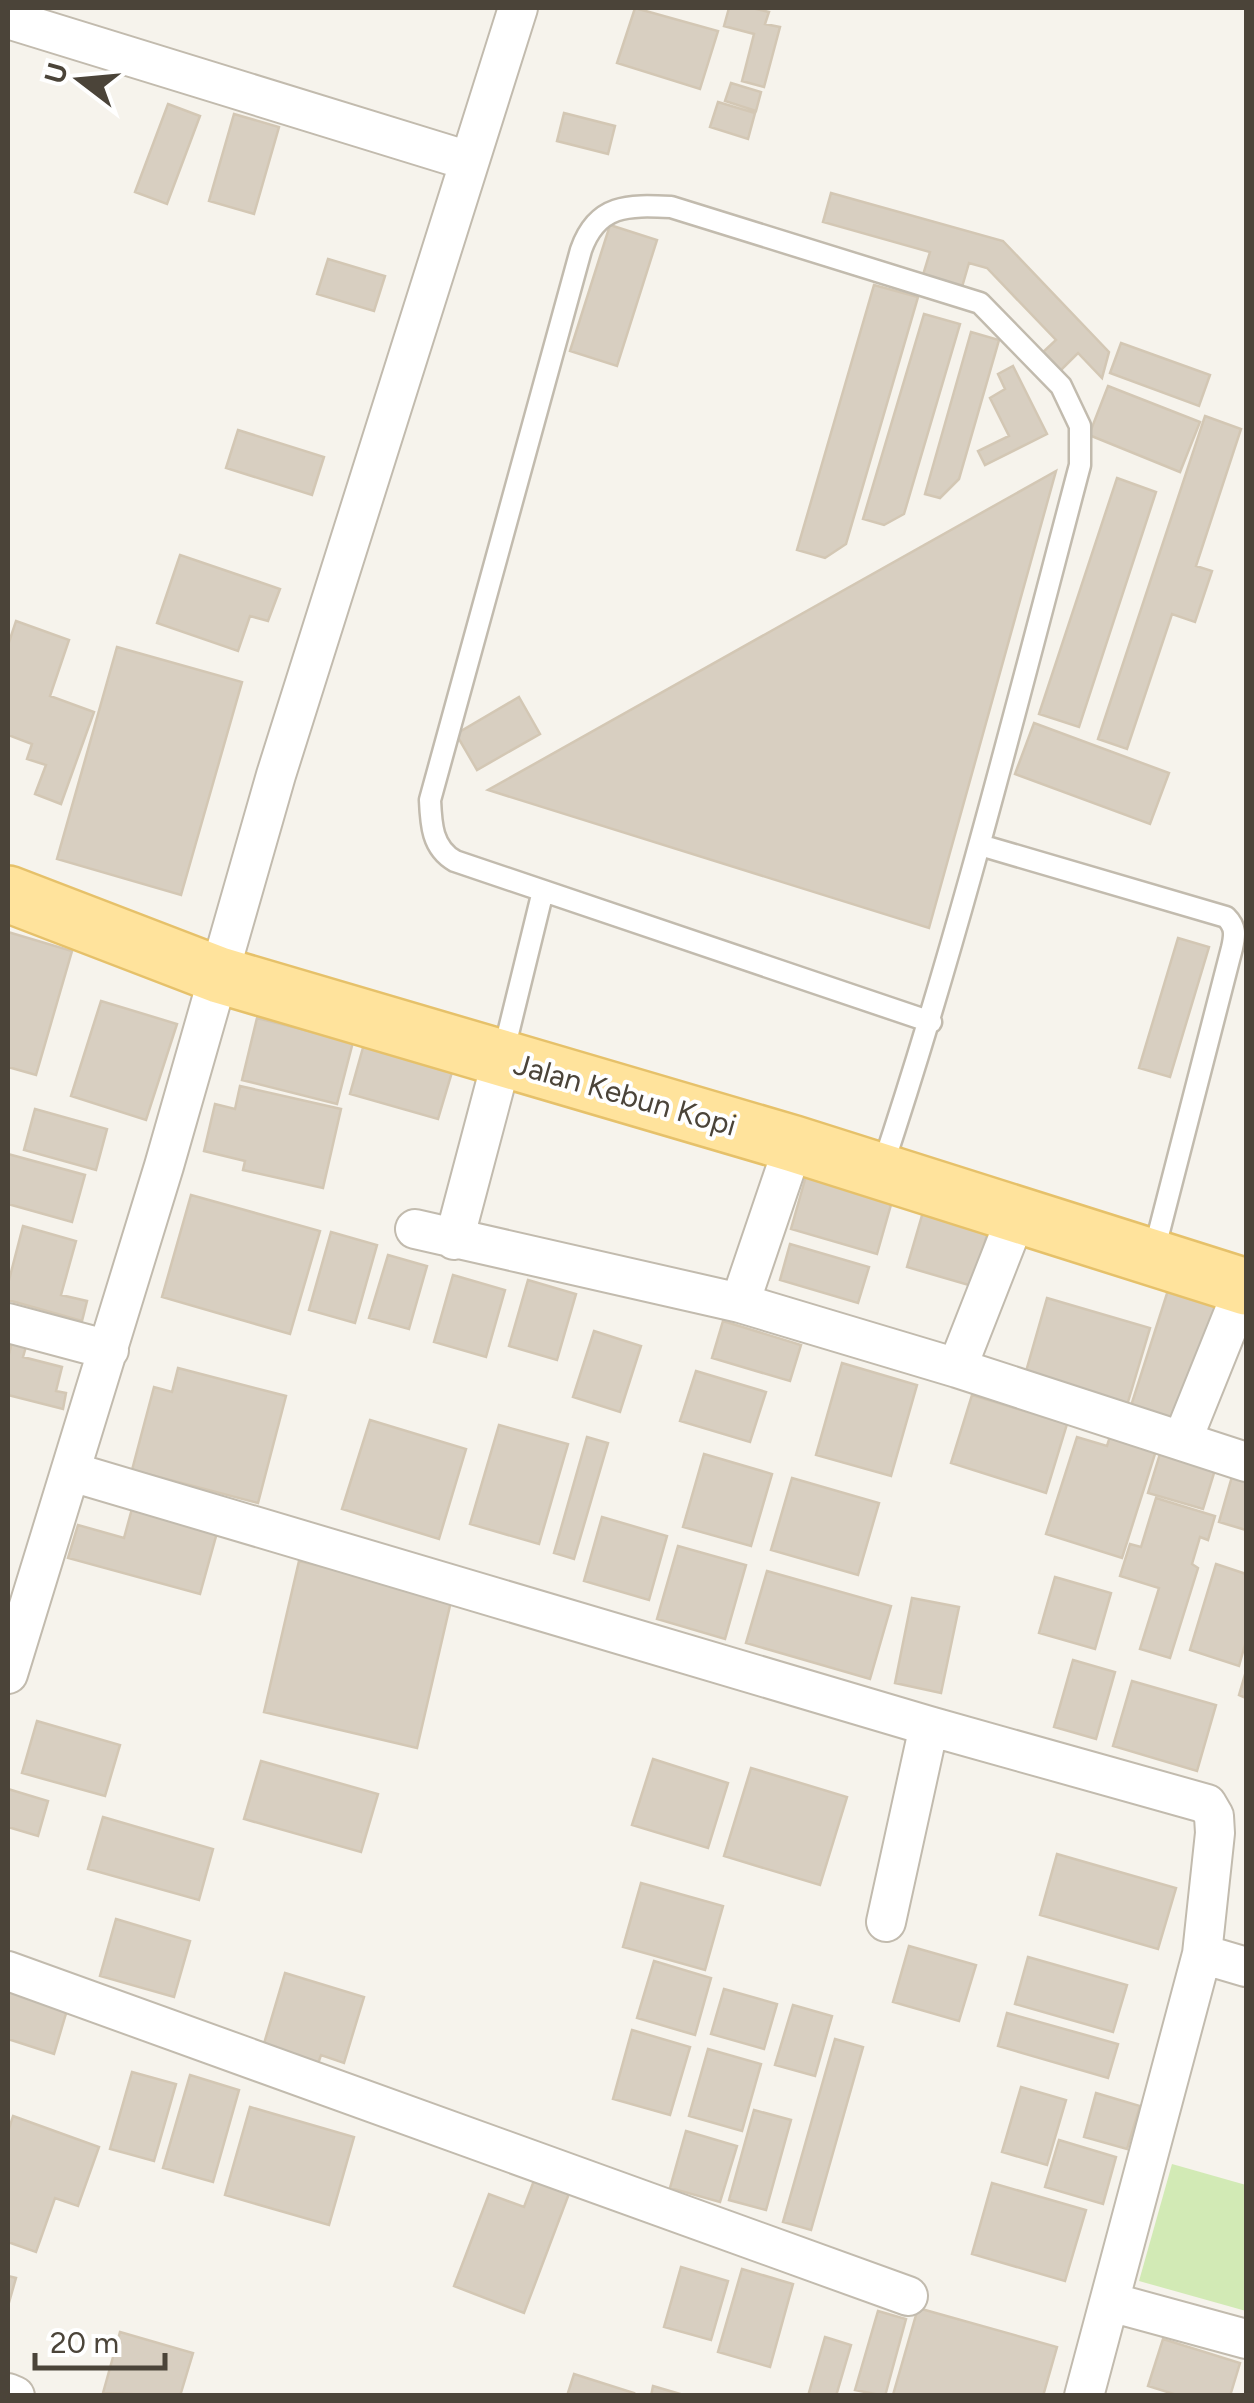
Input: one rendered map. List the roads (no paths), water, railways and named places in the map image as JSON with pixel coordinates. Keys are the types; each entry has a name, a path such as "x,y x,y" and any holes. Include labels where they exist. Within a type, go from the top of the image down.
{"main road":[{"name":"Jalan Kebun Kopi","path":"8,894 220,975 794,1144 1245,1287"}],"street":[{"path":"8,1674 109,1350 282,757 518,8"},
{"path":"8,19 470,161"},
{"path":"454,1240 502,1059"},
{"path":"740,1304 794,1144"},
{"path":"957,1368 1017,1215"},
{"path":"414,1229 740,1304 957,1368 1246,1462"},
{"path":"1182,1441 1245,1287"},
{"path":"8,1323 109,1350"},
{"path":"72,1472 1207,1804 1214,1816 1216,1834 1202,1954 1084,2396"},
{"path":"886,1922 930,1726"},
{"path":"1202,1954 1246,1966"},
{"path":"8,1971 908,2296"},
{"path":"1110,2302 1246,2339"},
{"path":"8,2392 14,2396"}],"lane":[{"path":"881,1172 930,1022 980,845 1080,465 1080,426 1061,386 980,303 671,207 636,206 610,212 588,231 580,250 430,800 431,826 444,855 930,1022"},
{"path":"980,845 1226,918 1235,930 1153,1257"},
{"path":"502,1059 543,891"}]}
